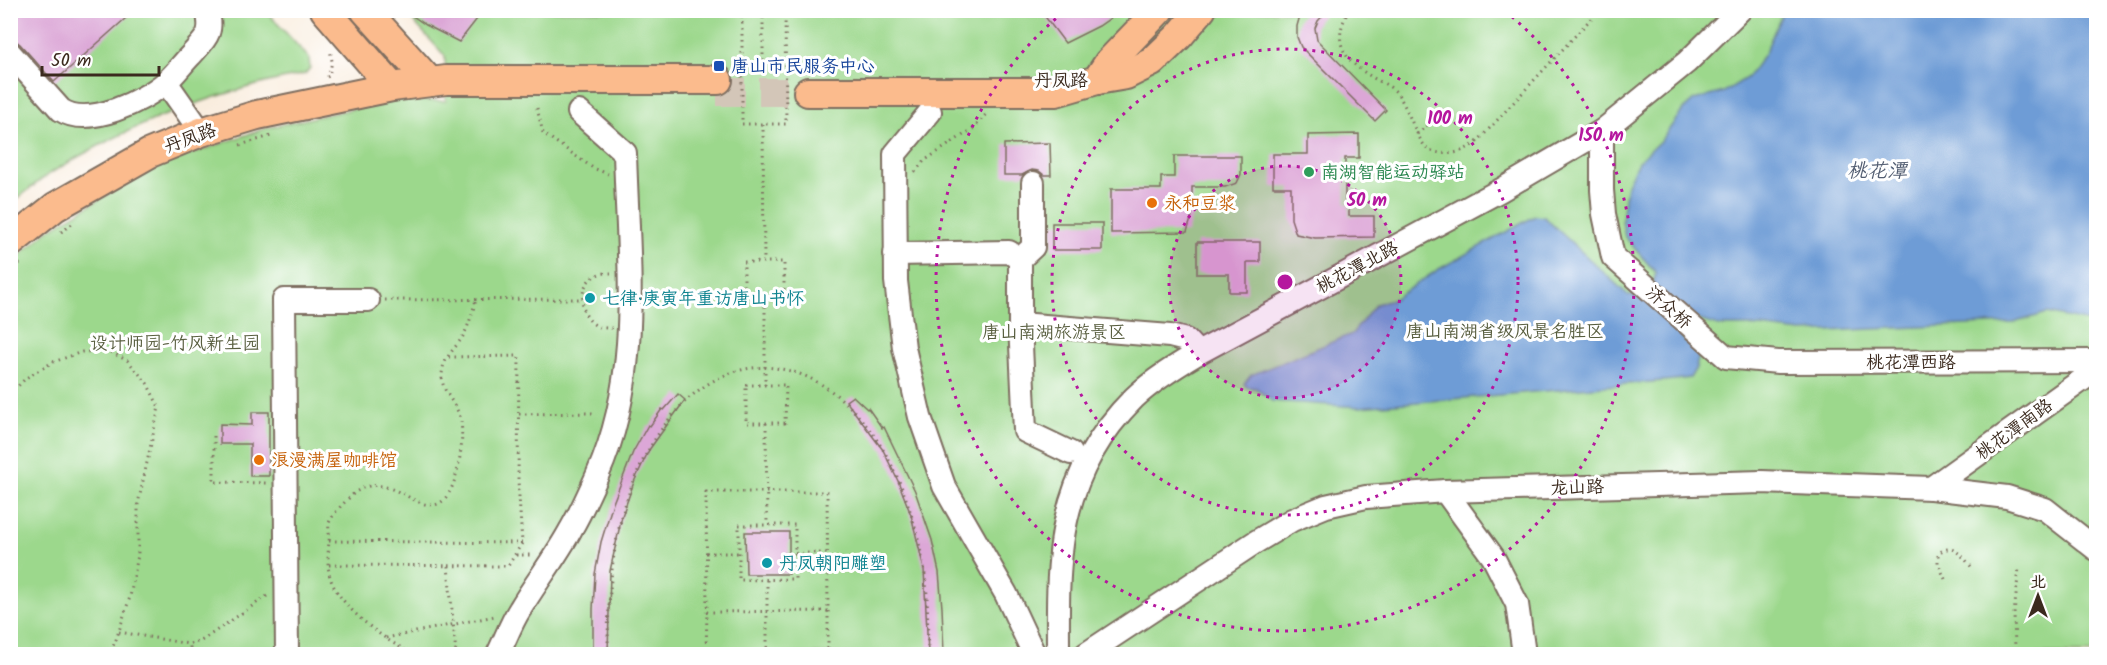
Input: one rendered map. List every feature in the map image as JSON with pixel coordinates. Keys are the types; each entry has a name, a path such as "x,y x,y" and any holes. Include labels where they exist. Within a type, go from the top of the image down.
{"main road":[{"path":"325,10 392,87"},
{"path":"365,10 430,82"},
{"path":"1097,80 1109,62 1159,10"},
{"name":"丹凤路","path":"807,86 1097,80 1126,75 1152,62 1201,10"},
{"name":"丹凤路","path":"17,251 55,207 106,177 150,153 201,132 257,115 392,87 446,80 717,86 435,91 392,87"}],"street":[{"path":"10,53 61,110 69,116 84,117 133,104 166,82 209,32 210,22 207,10"},
{"name":"桃花潭北路","path":"1059,654 1062,545 1068,512 1089,455 1135,398 1167,372 1198,352 1501,190 1602,131 1687,62 1740,10"},
{"path":"166,82 201,132"},
{"path":"498,654 518,612 571,530 585,501 605,455 624,392 630,327 624,153 579,112"},
{"path":"930,112 896,154 897,292 904,348 931,452 944,486 1006,594 1034,654"},
{"name":"济众桥","path":"1602,131 1604,214 1613,257 1726,357"},
{"path":"1033,183 1034,247 1020,259 1020,324 1025,431 1071,453"},
{"path":"896,254 1009,252 1020,259"},
{"path":"287,654 284,300 368,300"},
{"path":"1020,324 1170,336 1186,340 1198,352"},
{"name":"桃花潭西路","path":"1726,357 1778,362 2097,361"},
{"name":"桃花潭南路","path":"1931,488 2097,370"},
{"name":"龙山路","path":"1086,654 1292,520 1326,506 1366,497 1445,490 1762,482 1931,488 2007,497 2045,509 2097,549"},
{"path":"1445,490 1493,557 1517,604 1524,654"}],"path":[{"path":"742,10 742,124 786,124 785,10"},
{"path":"762,61 763,10"},
{"path":"1349,10 1340,31 1342,49 1356,66 1392,88 1399,95 1427,149 1435,153 1455,154 1477,142 1599,10"},
{"path":"537,108 543,133 593,168 609,174"},
{"path":"915,181 915,170 924,161 974,128 989,112"},
{"path":"1418,134 1439,115"},
{"path":"763,124 764,262"},
{"path":"233,147 279,134"},
{"path":"57,235 75,222"},
{"path":"10,272 17,251"},
{"path":"744,262 764,262 784,262 784,300 744,300 744,262"},
{"path":"612,284 611,273 599,274 587,285 582,299 585,312 590,320 598,326 612,328"},
{"path":"368,300 582,299"},
{"path":"410,654 400,645 385,638 351,609 335,589 330,577 327,552 329,523 353,494 364,487 387,486 424,505 440,503 448,494 456,478 460,459 461,421 459,411 448,398 442,380 442,367 462,337 476,300"},
{"path":"765,300 765,385"},
{"path":"612,317 612,338"},
{"path":"10,394 26,378 52,362 82,352 109,351 128,361 147,383 159,407 138,504 138,555 130,597 115,643 107,654"},
{"path":"329,564 508,566 516,555 522,543 518,481 519,356 449,357"},
{"path":"608,654 610,581 616,542 634,482 649,450 672,417 699,390 722,375 765,366 809,377 831,390 859,417 883,450 898,481 918,540 924,569 928,654"},
{"path":"746,385 786,385 785,423 766,423 746,423 746,385"},
{"path":"519,414 594,413"},
{"path":"766,423 766,525"},
{"path":"214,436 214,482 285,483"},
{"path":"706,654 706,492 827,492 828,654"},
{"path":"739,525 795,525 795,579 739,580 739,553 739,525"},
{"path":"329,541 522,543"},
{"path":"1945,579 1938,563 1938,554 1943,549 1950,548 1957,552 1973,569"},
{"path":"706,553 739,553"},
{"path":"795,553 828,553"},
{"path":"516,555 538,555"},
{"path":"448,566 456,654"},
{"path":"2010,654 2015,648 2014,614 2019,568"},
{"path":"767,580 767,654"},
{"path":"117,632 189,644 195,643 273,592"},
{"path":"706,612 828,611"},
{"path":"385,638 501,615 496,625"},
{"path":"189,654 190,646"}],"green space":[{"path":"11,11 266,11 309,58 310,68 305,74 239,90 175,111 113,138 37,182 11,204"},
{"name":"唐山南湖旅游景区","path":"404,11 2096,11 2096,654 11,654 11,263 47,231 153,167 266,128 393,100 446,101 445,56"}],"water":[{"name":"桃花潭","path":"1783,11 2096,11 2096,321 2047,313 2013,323 1802,332 1751,326 1718,326 1687,316 1675,331 1699,355 1696,368 1690,378 1359,407 1272,401 1256,388 1247,387 1244,384 1251,375 1352,334 1376,304 1392,300 1439,269 1535,216 1544,217 1628,295 1641,295 1653,284 1656,273 1625,237 1622,220 1627,184 1638,162 1662,139 1683,110 1694,100 1724,92 1748,77 1765,53"}],"building":[{"path":"10,10 135,10 54,82 10,36"},
{"path":"404,10 484,10 459,42 426,25"},
{"path":"1040,10 1122,10 1099,26 1065,43"},
{"path":"1307,10 1328,10 1315,28 1317,40 1386,110 1375,121 1301,47 1297,37 1297,26 1299,19"},
{"name":"南湖智能运动驿站","path":"1359,134 1359,158 1345,158 1345,204 1349,204 1349,216 1374,216 1374,237 1315,238 1296,234 1291,219 1291,187 1273,187 1273,154 1308,154 1308,135"},
{"path":"1050,143 1051,175 1032,170 1022,175 1004,175 1004,144"},
{"name":"永和豆浆","path":"1174,156 1241,156 1241,174 1237,183 1225,187 1192,187 1192,216 1187,232 1111,233 1111,189 1161,189 1161,177 1174,177"},
{"path":"1052,223 1102,223 1102,250 1052,250"},
{"path":"1197,242 1260,242 1260,262 1247,262 1247,292 1229,292 1229,274 1197,274"},
{"path":"678,394 685,400 649,450 622,516 610,571 608,654 593,654 595,574 601,542 613,503 633,452 648,425 650,426 662,409 664,410"},
{"path":"853,396 868,408 882,428 884,427 915,491 932,540 939,572 944,654 928,654 924,569 911,515 883,450 846,401"},
{"name":"浪漫满屋咖啡馆","path":"252,412 269,412 269,476 250,476 250,444 220,444 220,424 252,425"},
{"name":"丹凤朝阳雕塑","path":"745,532 789,532 789,574 746,574"}],"tunnel":[{"path":"717,92 808,92"}],"place":[{"name":"唐山市民服务中心","path":"719,66"},
{"name":"南湖智能运动驿站","path":"1309,172"},
{"name":"永和豆浆","path":"1152,203"},
{"name":"七律·庚寅年重访唐山书怀","path":"590,298"},
{"name":"浪漫满屋咖啡馆","path":"259,460"},
{"name":"丹凤朝阳雕塑","path":"767,563"}],"park label":[{"name":"唐山南湖省级风景名胜区","path":"1505,331"},
{"name":"设计师园-竹风新生园","path":"175,343"}]}
